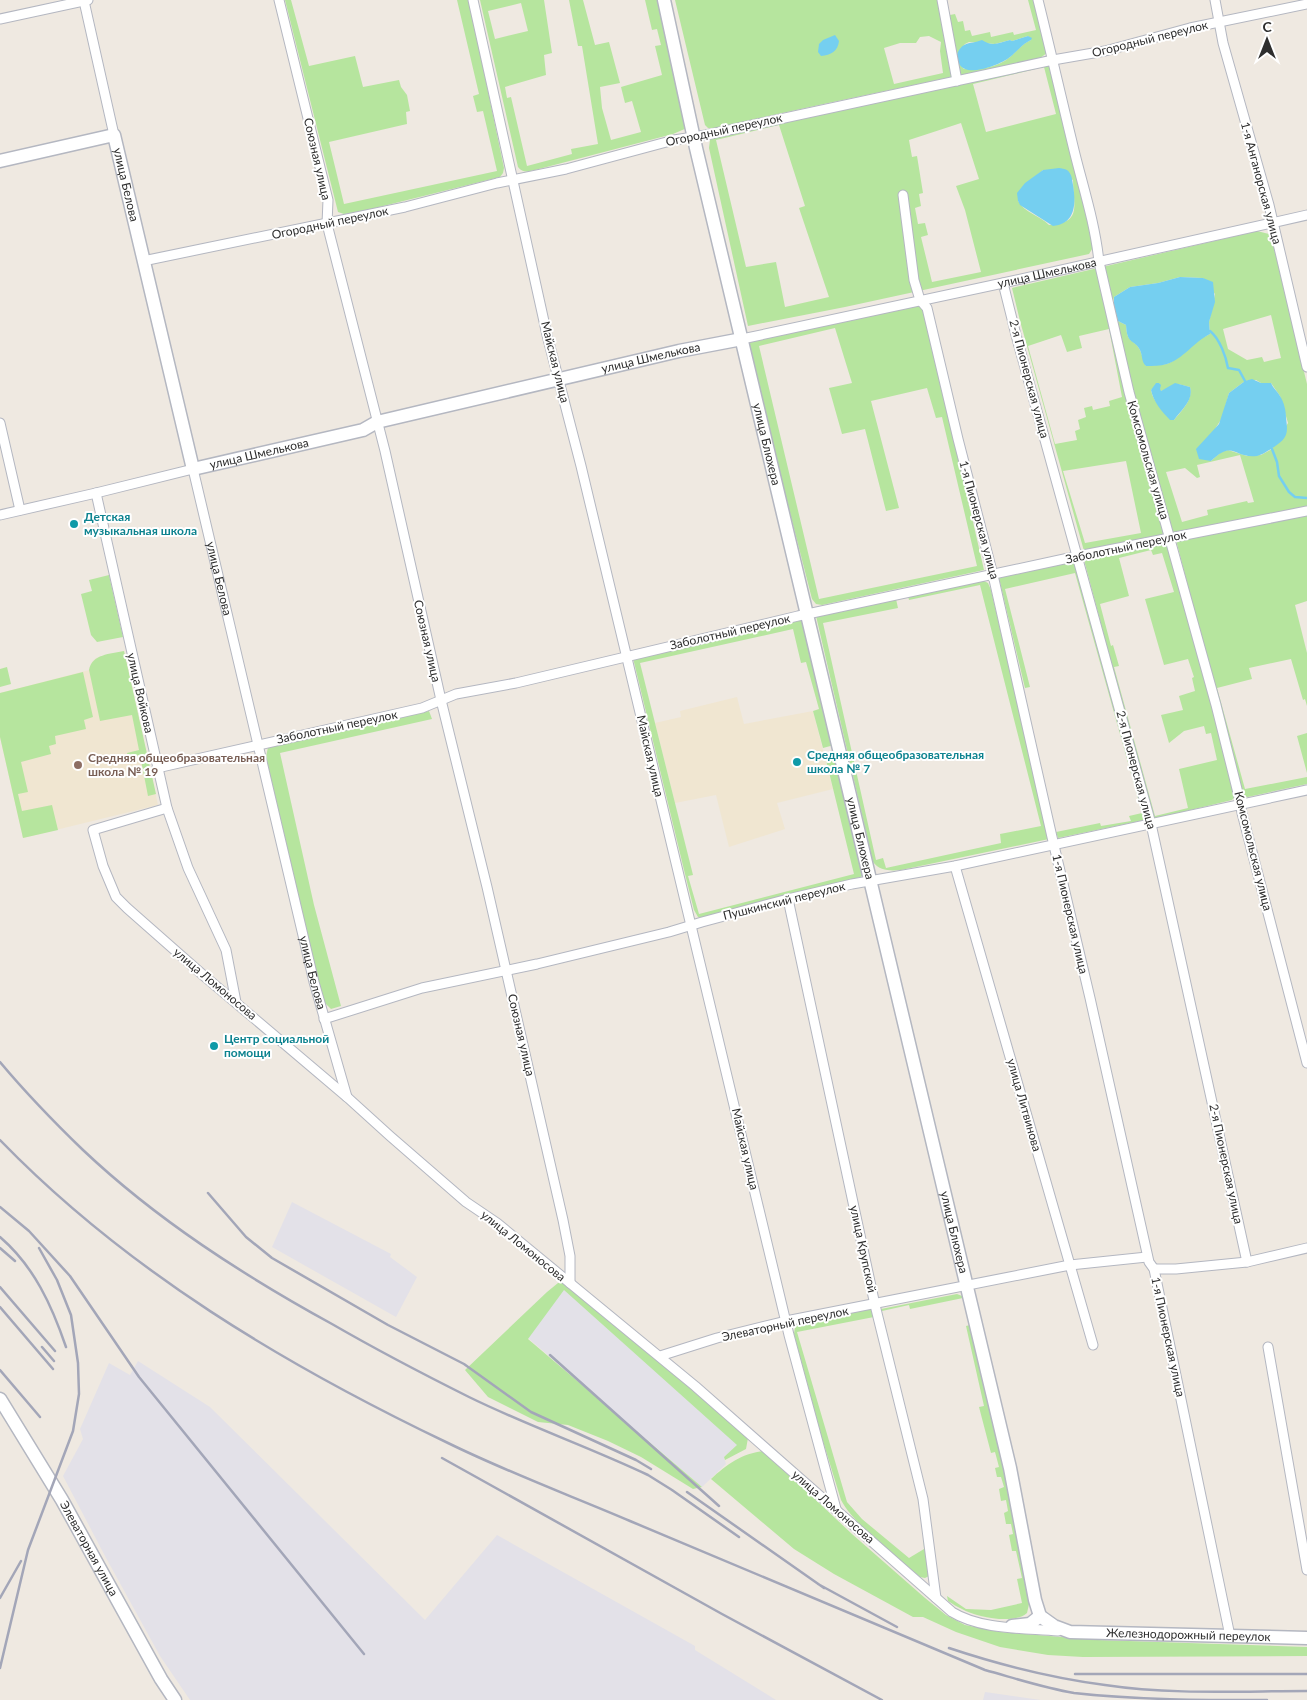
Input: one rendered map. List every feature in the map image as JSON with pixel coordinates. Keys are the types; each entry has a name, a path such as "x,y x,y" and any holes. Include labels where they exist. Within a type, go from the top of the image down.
{"street":[{"path":"0,19 86,0"},
{"name":"улица Белова","path":"86,0 143,261 296,907 324,1020 347,1097"},
{"name":"Союзная улица","path":"279,0 328,200 327,224 377,422 441,700 487,887 566,1234 570,1256 570,1283"},
{"name":"Майская улица","path":"473,0 547,335 627,657 786,1321 836,1509"},
{"name":"улица Блюхера","path":"664,0 694,138 1010,1468 1035,1600 1040,1616"},
{"path":"942,0 957,81"},
{"name":"Комсомольская улица","path":"1038,0 1073,147 1085,189 1097,244 1098,262 1129,392 1216,705 1307,1063"},
{"name":"1-я Анганорская улица","path":"1215,0 1223,43 1273,222 1307,367"},
{"name":"Огородный переулок","path":"143,261 405,207 513,179 566,169 674,140 694,138 1053,60 1105,51 1190,28 1307,4"},
{"path":"0,161 114,135"},
{"name":"1-я Пионерская улица","path":"902,195 914,280 920,300 927,308 958,440 993,575 1149,1262 1154,1269 1230,1636"},
{"name":"улица Шмелькова","path":"0,515 363,430 377,422 679,351 1003,283 1307,215"},
{"name":"2-я Пионерская улица","path":"1003,283 1151,824 1247,1262"},
{"path":"0,423 20,510"},
{"name":"улица Войкова","path":"96,493 166,808 188,868 226,950 236,1002"},
{"name":"Заболотный переулок","path":"157,768 422,708 456,694 627,657 808,614 1078,556 1307,511"},
{"name":"Пушкинский переулок","path":"324,1020 422,988 669,932 788,899 871,881 955,866 1240,805 1248,801 1307,790"},
{"name":"улица Ломоносова","path":"166,808 93,830 103,866 116,897 168,945 347,1097 459,1196 497,1223 660,1356 952,1612 970,1620 989,1624 1070,1632"},
{"name":"улица Литвинова","path":"955,866 1093,1345"},
{"name":"улица Крупской","path":"788,899 875,1305 923,1499 936,1598"},
{"path":"1154,1269 1176,1269 1247,1262 1307,1248"},
{"name":"Элеваторный переулок","path":"660,1356 717,1338 786,1321 875,1305 1070,1265 1148,1257"},
{"path":"1268,1346 1307,1570"},
{"name":"Элеваторная улица","path":"0,1399 62,1500 174,1700"},
{"path":"1012,1626 1030,1624 1040,1616 1054,1626 1070,1632"},
{"name":"Железнодорожный переулок","path":"1070,1632 1307,1638"}],"shaded area":[{"name":"Средняя общеобразовательная школа № 19","path":"124,651 158,805 23,838 0,737 0,693 89,670 96,658"},
{"path":"737,697 744,724 813,711 833,789 777,803 785,829 729,847 716,795 675,803 655,723 681,717 680,711"},
{"path":"292,1202 391,1254 390,1257 417,1277 396,1317 272,1247"},
{"path":"564,1289 738,1445 724,1457 726,1464 702,1487 528,1338"},
{"path":"138,1361 210,1407 425,1620 497,1535 695,1646 695,1650 776,1700 190,1700 160,1656 63,1476 83,1439 80,1429 109,1363 130,1375"},
{"path":"985,1692 1041,1700 983,1700"}],"green space":[{"path":"285,0 291,0 309,66 355,56 363,87 399,80 401,87 407,95 410,111 406,112 407,124 329,142 344,204 497,171 483,111 477,112 473,96 479,94 457,0 469,0 504,168 500,177 355,213 344,214 338,212"},
{"path":"480,0 544,0 552,53 544,55 546,75 505,87 507,98 511,97 527,166 572,154 571,149 598,144 582,46 578,46 569,0 583,0 595,45 609,42 620,83 600,87 602,108 611,140 641,132 632,101 625,103 621,87 662,75 655,46 661,45 657,29 652,30 645,0 659,0 687,128 673,134 532,171 523,171 518,167","holes":["521,3 528,31 495,39 488,11"]},
{"path":"675,0 946,0 950,15 955,14 958,22 963,21 965,31 970,30 972,36 990,32 991,37 1013,32 1014,35 1036,30 1028,0 1035,0 1047,53 1040,58 716,128 708,128 705,125","holes":["929,36 941,42 940,51 943,73 894,84 884,48 900,43 916,43 920,37","1028,36 1031,40 1000,64 964,69 958,62 957,54 969,42 995,44"]},
{"path":"1049,63 1094,246 1089,254 748,326 709,148 710,140 715,137","holes":["1044,67 1056,114 986,132 973,84","961,123 979,179 956,186 965,210 981,272 932,282 921,237 928,235 925,223 918,224 915,208 921,206 919,194 923,193 917,156 912,157 909,140","779,125 805,206 799,208 829,297 785,307 776,262 746,267 716,140","1043,170 1054,170 1073,180 1074,211 1067,221 1049,225 1024,208 1018,201 1036,176"]},
{"path":"1257,231 1269,234 1307,384 1307,506 1084,551 1012,288","holes":["1180,277 1203,278 1215,294 1209,322 1210,334 1198,340 1173,361 1167,364 1146,366 1138,346 1129,339 1126,325 1118,321 1113,302 1114,297 1130,287 1158,283","1271,315 1281,358 1264,362 1262,357 1247,360 1228,349 1223,329","1109,329 1122,397 1109,401 1110,406 1093,410 1092,406 1084,408 1086,417 1078,420 1080,429 1075,431 1077,440 1055,444 1028,346 1061,335 1067,352 1082,348 1079,336","1256,380 1261,383 1271,383 1280,396 1288,423 1272,449 1261,455 1247,456 1228,450 1221,452 1211,461 1215,429 1222,418 1229,393 1245,381","1159,383 1159,390 1161,391 1178,384 1190,387 1191,392 1188,401 1174,420 1152,395 1151,390","1240,455 1254,502 1248,503 1247,501 1207,510 1208,515 1182,522 1166,472 1185,468 1197,478 1200,477 1197,465","1126,461 1141,533 1085,543 1063,471"]},
{"path":"918,304 925,313 984,570 822,605 816,604 812,599 748,348 749,343","holes":["835,328 852,383 829,388 842,434 865,429 886,511 899,508 871,401 927,388 936,418 942,417 977,566 819,599 759,346"]},
{"path":"1307,514 1307,601 1295,605 1307,653 1307,706 1305,699 1303,700 1291,659 1249,668 1252,679 1217,688 1245,789 1307,777 1307,784 1243,798 1176,540"},
{"path":"1168,542 1208,685 1236,795 1232,800 1153,819 1084,560","holes":["1151,550 1153,555 1162,553 1174,592 1145,599 1164,665 1188,659 1194,677 1192,678 1195,691 1179,696 1183,710 1161,715 1169,743 1184,731 1204,726 1206,734 1211,733 1217,760 1179,769 1188,808 1155,816 1114,667 1119,666 1113,645 1111,646 1100,604 1129,596 1119,558"]},
{"path":"1077,561 1145,820 1058,838 1056,832 1100,823 1101,826 1131,821 1129,816 1142,813 1075,573 1005,589 1030,687 1025,688 999,578"},
{"path":"109,575 123,637 97,642 91,635 81,594 92,591 89,580"},
{"path":"982,580 988,583 991,590 1049,839 901,870 882,869 873,862 816,616 896,599 898,608 823,623 876,860 883,858 886,868 1001,843 1000,834 1041,826 980,585 909,600 908,596"},
{"path":"804,619 834,745 823,748 813,711 819,709 806,662 801,663 793,629 640,663 693,875 688,876 699,914 854,874 825,756 835,753 863,874 861,877 705,918 698,917 694,910 633,658"},
{"path":"124,651 156,794 148,796 140,755 128,757 127,753 139,750 132,715 100,721 89,670 98,658"},
{"path":"7,667 11,684 0,687 0,669"},
{"path":"83,672 93,717 84,720 86,729 55,736 56,744 49,746 51,754 21,762 28,792 18,794 22,811 52,805 58,830 23,838 0,737 0,693"},
{"path":"429,711 432,719 280,753 314,905 341,1006 331,1009 325,1003 318,978 266,757 268,747"},
{"path":"1307,733 1307,773 1297,736"},
{"path":"558,1283 565,1283 573,1288 748,1438 746,1449 725,1460 724,1457 737,1445 564,1290 528,1339 702,1487 693,1489 641,1457 608,1441 568,1425 538,1422 488,1397 465,1370"},
{"path":"957,1294 963,1298 910,1309 909,1305 882,1311 881,1309"},
{"path":"872,1308 874,1317 797,1332 847,1502 862,1519 909,1558 924,1549 923,1531 929,1576 925,1578 920,1577 866,1530 847,1510 841,1500 794,1334 795,1327 800,1324"},
{"path":"970,1325 1003,1466 1030,1600 1027,1613 1013,1619 976,1615 948,1601 947,1596 966,1609 991,1610 1022,1603 1017,1579 1022,1578 1016,1551 1012,1551 1009,1535 1013,1534 1011,1524 1006,1524 1004,1513 1008,1511 1006,1500 1001,1501 999,1489 1004,1487 1001,1477 997,1477 995,1468 999,1467 995,1452 991,1453 979,1407 984,1406 966,1326"},
{"path":"764,1451 852,1534 925,1598 946,1615 965,1625 1001,1632 1098,1640 1307,1647 1307,1656 1083,1657 1048,1655 1000,1647 956,1632 923,1617 913,1617 834,1574 794,1549 711,1479 735,1460 749,1454"}],"water":[{"path":"835,35 839,41 836,50 828,55 821,56 818,52 819,44 823,40"},
{"path":"1028,36 1032,38 1031,40 1010,57 988,68 965,69 960,66 956,57 963,45 966,44 982,40 996,44"},
{"path":"1059,168 1067,170 1071,175 1074,205 1073,212 1066,221 1053,226 1020,205 1017,193 1025,183 1043,170"},
{"path":"1180,277 1203,278 1213,282 1215,302 1209,322 1210,334 1173,362 1146,366 1138,347 1128,336 1126,325 1118,321 1114,297 1130,287 1158,283"},
{"path":"1252,379 1261,383 1271,383 1281,398 1284,404 1287,423 1286,435 1274,447 1257,456 1225,451 1211,461 1199,459 1196,449 1219,424 1229,393 1245,381"},
{"path":"1156,383 1161,385 1161,391 1175,383 1190,387 1189,401 1174,420 1170,420 1167,417 1154,398 1151,390"}],"waterway":[{"path":"1210,331 1220,343 1228,368 1239,370 1245,381"},
{"path":"1272,449 1277,462 1279,476 1289,492 1295,497 1307,498"}],"railway":[{"path":"0,1062 51,1118 111,1176 171,1223 234,1266 349,1334 491,1408 648,1475 739,1537"},
{"path":"0,1140 49,1187 101,1232 155,1273 210,1311 327,1381 387,1413 493,1464 985,1670 1040,1686 1074,1693 1194,1700 1267,1700"},
{"path":"208,1193 246,1237 272,1258 388,1325 464,1364 531,1412 636,1460 651,1469"},
{"path":"0,1207 29,1231 70,1276 139,1377 364,1654"},
{"path":"0,1237 12,1248 32,1274 55,1317 66,1347"},
{"path":"0,1248 15,1261"},
{"path":"0,1668 28,1550 73,1431 79,1394 78,1363 71,1315 57,1280 39,1248"},
{"path":"0,1287 55,1351"},
{"path":"0,1307 53,1369"},
{"path":"42,1347 54,1361"},
{"path":"550,1355 719,1506"},
{"path":"0,1370 40,1417"},
{"path":"442,1458 722,1614 882,1700"},
{"path":"687,1492 824,1588"},
{"path":"0,1598 21,1561"},
{"path":"818,1584 897,1627"},
{"path":"949,1648 1046,1675 1130,1688 1206,1692 1307,1691"},
{"path":"1075,1674 1307,1674"}],"place":[{"name":"Детская музыкальная школа","path":"74,524"},
{"name":"Средняя общеобразовательная школа № 7","path":"797,762"},
{"name":"Средняя общеобразовательная школа № 19","path":"78,765"},
{"name":"Центр социальной помощи","path":"214,1046"}]}
